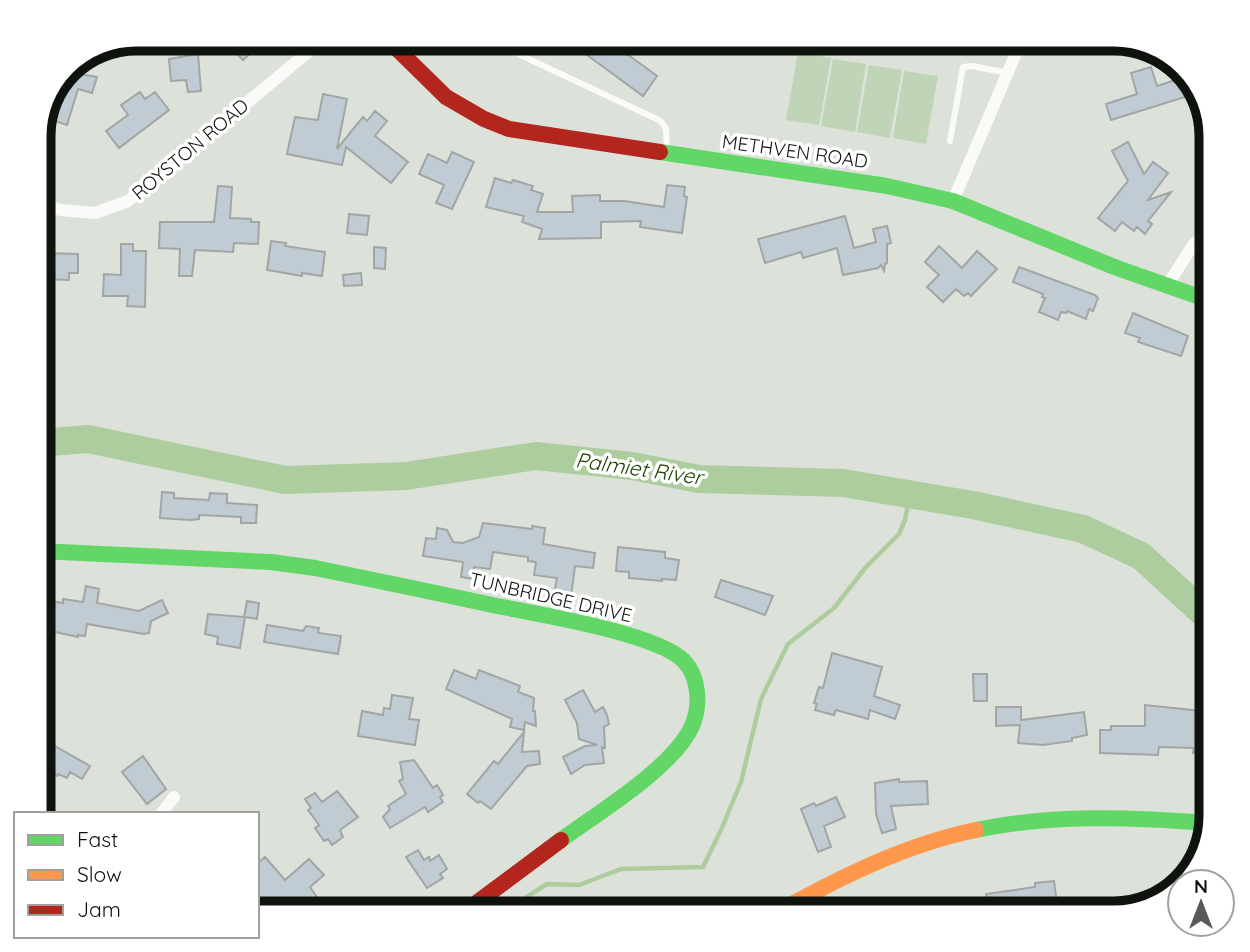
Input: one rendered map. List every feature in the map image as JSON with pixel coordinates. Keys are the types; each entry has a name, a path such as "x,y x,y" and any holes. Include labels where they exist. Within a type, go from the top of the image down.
{"street":[{"name":"ROYSTON ROAD","path":"51,207 95,213 128,201 308,51"},
{"name":"METHVEN ROAD","path":"399,51 434,87 467,111 535,135 887,186 953,201 1199,297"},
{"path":"953,201 1017,51"},
{"path":"1167,286 1199,240"},
{"name":"TUNBRIDGE DRIVE","path":"51,552 271,562 314,568 585,624 654,643 683,660 695,677 697,708 693,724 674,753 636,786 481,901"},
{"path":"163,812 174,797"},
{"path":"801,901 893,855 952,835 994,825 1139,817 1199,822"}],"lane":[{"path":"513,51 661,121 666,129 667,154"},
{"path":"950,141 963,66 1008,73"}],"green space":[{"path":"798,52 831,58 819,125 786,120"},
{"path":"833,59 866,64 855,132 821,126"},
{"path":"869,65 902,70 890,138 857,132"},
{"path":"904,71 938,76 926,144 893,138"}],"building":[{"path":"234,51 253,51 243,60"},
{"path":"582,51 623,51 657,76 643,96"},
{"path":"198,54 201,91 188,92 186,80 171,81 169,59"},
{"path":"1151,67 1157,86 1177,79 1189,96 1111,120 1106,104 1137,94 1131,73"},
{"path":"78,74 97,77 92,93 78,89 67,125 53,120 68,84"},
{"path":"140,92 145,99 155,92 169,110 119,148 106,131 128,115 121,105"},
{"path":"323,94 347,99 337,149 363,117 367,121 375,111 387,121 375,136 408,162 391,183 346,147 342,165 287,154 295,117 318,120"},
{"path":"1128,142 1144,174 1153,162 1168,173 1148,200 1171,192 1148,221 1152,224 1145,234 1137,227 1134,231 1122,222 1115,231 1098,218 1128,181 1112,151"},
{"path":"452,152 474,162 452,209 436,203 444,185 419,174 428,154 447,163"},
{"path":"495,178 533,186 531,190 543,194 537,212 573,212 572,196 600,195 600,201 624,201 664,207 667,185 685,187 684,196 687,197 682,233 640,227 641,221 601,222 601,238 539,239 542,229 522,222 524,216 486,207"},
{"path":"218,186 232,187 230,218 259,222 258,244 234,243 233,252 195,250 192,276 179,276 180,249 159,248 160,222 214,222"},
{"path":"349,214 369,216 367,235 347,233"},
{"path":"845,216 854,248 876,242 873,229 887,226 891,243 887,244 884,271 881,265 878,268 843,275 837,248 803,258 801,252 765,263 758,239"},
{"path":"271,241 286,243 285,246 325,252 322,276 302,273 302,276 267,270"},
{"path":"121,244 133,244 133,251 146,251 145,307 127,306 128,296 103,296 104,274 121,275"},
{"path":"939,246 962,268 977,251 997,269 971,296 968,293 964,296 956,289 943,302 927,287 939,275 925,262"},
{"path":"374,247 386,248 385,269 374,268"},
{"path":"51,253 78,254 78,273 69,273 69,280 51,279"},
{"path":"1019,267 1095,295 1098,298 1093,311 1089,309 1086,319 1067,311 1061,312 1058,320 1039,312 1045,298 1042,297 1043,294 1013,282"},
{"path":"361,273 362,285 344,286 343,275"},
{"path":"1133,313 1188,336 1181,356 1138,342 1140,338 1125,333"},
{"path":"162,492 174,493 174,498 209,500 210,493 227,494 227,503 257,505 256,523 241,523 241,517 199,515 199,519 191,520 160,518"},
{"path":"483,523 545,528 543,544 595,553 593,568 575,566 571,597 554,594 557,578 534,575 536,562 528,561 528,557 493,552 490,569 474,567 473,579 461,577 463,562 423,556 426,538 436,539 437,528 447,530 453,542 463,543 479,537"},
{"path":"618,547 665,552 665,558 679,560 676,580 629,578 629,572 616,571"},
{"path":"721,580 773,596 765,615 715,597"},
{"path":"86,586 99,589 97,603 139,611 162,600 168,613 151,621 149,633 144,634 87,624 85,636 51,631 51,601 63,603 63,599 83,602"},
{"path":"247,601 259,603 257,619 245,617 240,648 217,644 218,637 205,634 208,614 244,617"},
{"path":"267,625 303,631 306,626 319,628 318,633 341,636 338,654 264,642"},
{"path":"832,653 882,667 874,696 900,705 895,719 870,710 868,719 836,710 834,715 815,710 817,704 814,703 819,687 823,688"},
{"path":"454,670 476,679 479,670 520,686 518,692 534,698 536,726 525,722 524,730 510,727 512,719 446,689"},
{"path":"973,674 987,674 987,701 974,701"},
{"path":"583,690 595,712 603,707 607,715 609,724 604,727 605,748 602,747 604,763 585,765 571,774 563,757 585,746 597,745 579,739 577,723 565,700"},
{"path":"392,695 413,698 409,719 419,720 415,745 358,736 362,711 383,715 384,708 390,709"},
{"path":"1145,705 1199,711 1199,753 1193,753 1194,748 1159,747 1158,755 1100,753 1100,730 1111,730 1111,726 1145,726"},
{"path":"996,707 1021,707 1021,720 1084,712 1087,735 1072,738 1072,741 1043,745 1018,743 1020,725 996,726"},
{"path":"524,732 522,752 539,751 540,764 527,766 491,809 480,801 478,803 467,794 494,761 498,764"},
{"path":"51,744 90,766 82,779 70,772 67,778 58,774 57,776 51,772"},
{"path":"143,756 166,789 147,804 122,772"},
{"path":"414,760 433,788 437,785 443,795 440,797 443,802 428,812 425,807 390,828 383,817 390,809 388,806 406,794 399,781 403,779 400,762"},
{"path":"899,779 899,782 927,781 928,804 891,806 896,829 882,833 876,814 875,783"},
{"path":"337,791 358,817 340,830 343,837 332,845 328,839 324,841 315,828 319,825 308,810 311,808 305,799 315,793 322,802"},
{"path":"836,797 845,817 824,826 831,847 818,852 801,809"},
{"path":"418,850 424,860 429,857 430,861 439,855 447,869 440,874 443,878 427,888 406,857"},
{"path":"265,857 285,880 309,859 324,875 310,887 320,901 259,901 259,862"},
{"path":"1054,881 1057,901 987,901 986,894 1035,887 1035,883"}],"waterway":[{"name":"Palmiet River","path":"51,442 88,439 285,480 406,476 536,456 632,466 699,479 843,483 973,505 1083,529 1141,556 1199,609"},
{"path":"520,901 547,884 579,885 621,869 703,867 741,782 761,699 788,644 834,608 866,567 899,534 910,495"}],"traffic: fast":[{"path":"660,152 887,186 953,201 1117,268 1199,297"},
{"path":"51,552 271,562 315,568 593,626 622,633 670,651 689,668 697,692 695,718 683,742 653,773 561,840"},
{"path":"976,830 1063,819 1150,819 1199,822"}],"traffic: slow":[{"path":"798,901 897,854 949,836 976,830"}],"traffic: jam":[{"path":"399,51 446,97 484,119 509,129 660,152"},
{"path":"479,901 561,840"}]}
